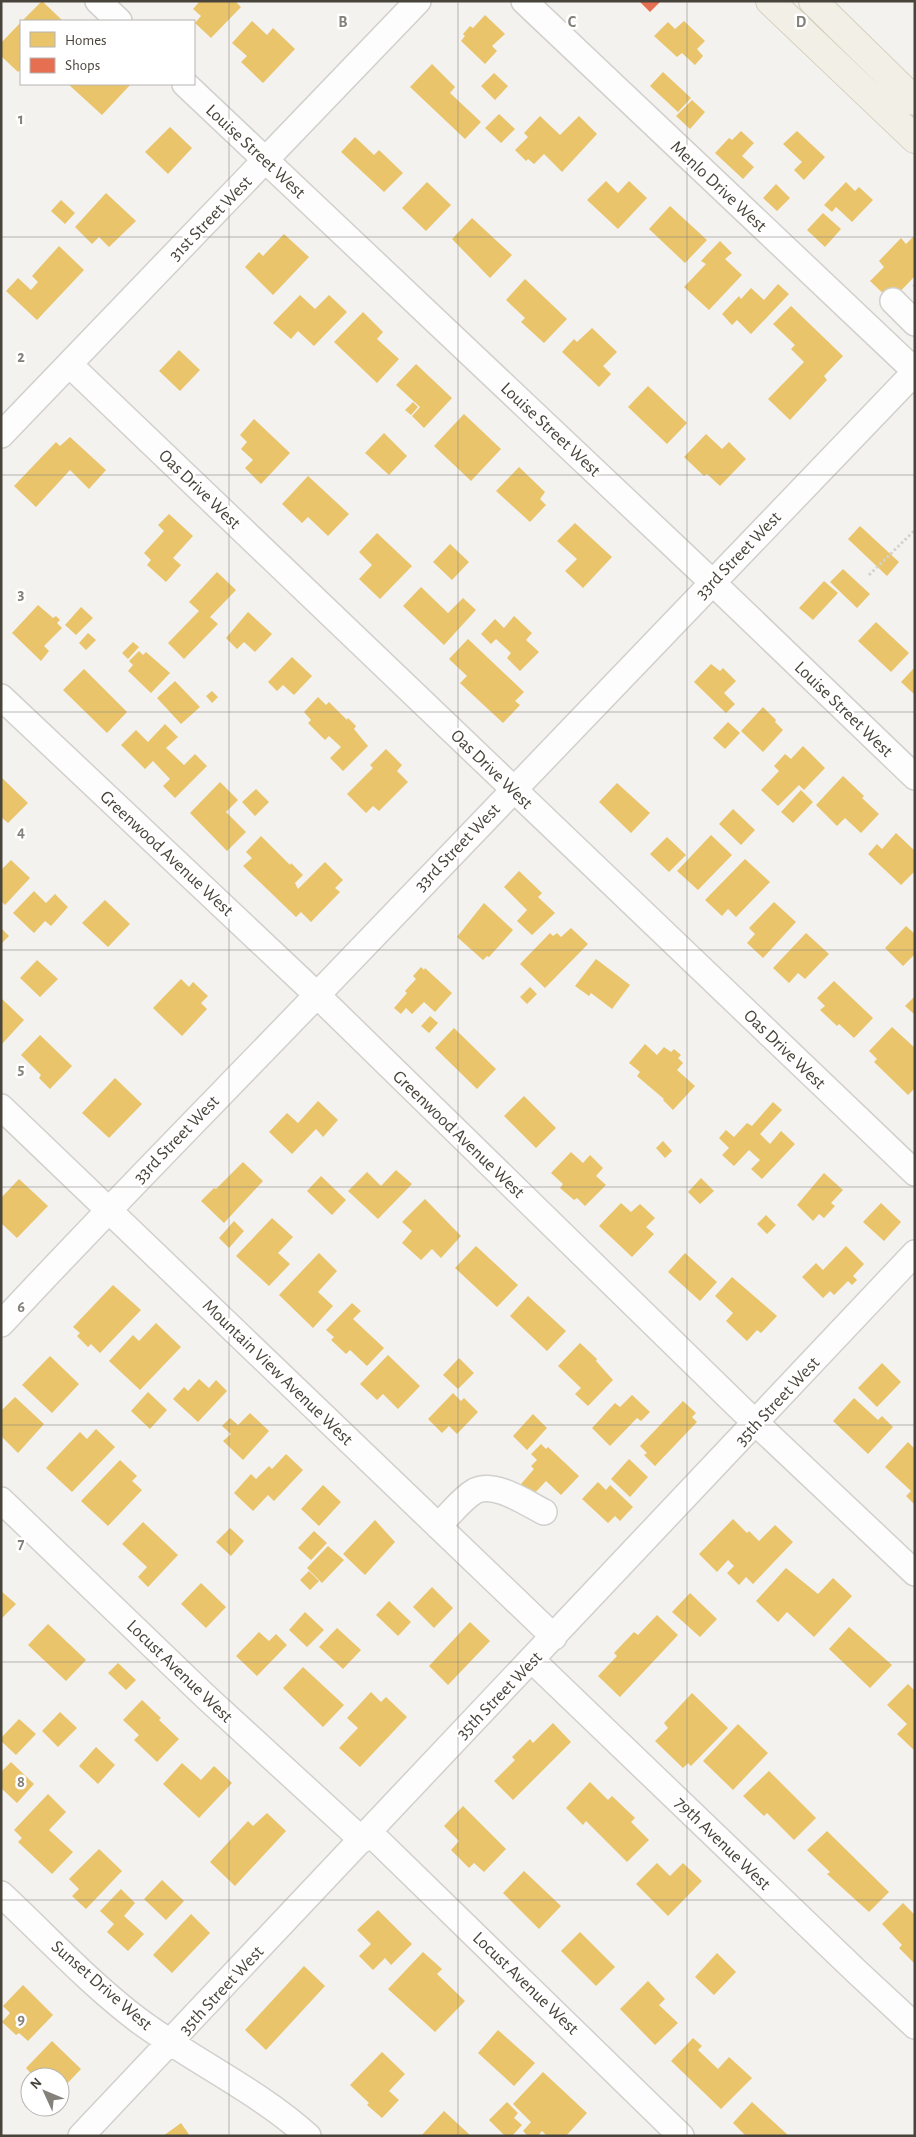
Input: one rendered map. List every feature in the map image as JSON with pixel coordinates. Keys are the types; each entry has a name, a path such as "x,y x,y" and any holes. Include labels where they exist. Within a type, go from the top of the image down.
{"main road":[{"path":"770,1 915,139"},
{"path":"814,1 915,101"}],"street":[{"path":"98,1 118,20"},
{"name":"31st Street West","path":"1,435 418,1"},
{"name":"Menlo Drive West","path":"524,1 913,377"},
{"name":"Louise Street West","path":"186,85 712,582 915,777"},
{"path":"893,302 915,323"},
{"name":"Oas Drive West","path":"70,365 915,1173"},
{"name":"33rd Street West","path":"1,1324 108,1209 317,995 513,788 913,377"},
{"name":"Greenwood Avenue West","path":"1,697 317,995 756,1423 915,1573"},
{"name":"Mountain View Avenue West","path":"1,1107 554,1637"},
{"name":"35th Street West","path":"81,2136 172,2042 915,1254"},
{"path":"438,1526 466,1498 476,1491 489,1488 544,1512"},
{"name":"Locust Avenue West","path":"1,1500 206,1697 366,1836 681,2136"},
{"name":"79th Avenue West","path":"532,1660 915,2026"},
{"name":"Sunset Drive West","path":"1,1894 121,2006 270,2106 308,2136"}],"path":[{"path":"869,575 915,530"}],"building: Homes":[{"path":"42,1 62,20 23,20"},
{"path":"200,1 235,1 241,7 211,38 195,23 201,16 193,9"},
{"path":"485,15 505,34 492,46 497,51 485,64 461,41 465,36 463,34 470,26 473,28"},
{"path":"252,21 267,35 273,28 295,49 263,83 241,62 247,56 232,43"},
{"path":"684,21 705,41 697,49 703,56 695,65 682,53 677,57 654,36 668,22 675,29"},
{"path":"20,23 20,70 18,72 1,56 1,43"},
{"path":"432,64 455,87 450,93 481,122 465,139 410,87"},
{"path":"663,72 691,98 678,112 650,86"},
{"path":"494,73 508,86 495,100 481,86"},
{"path":"69,85 130,85 102,115"},
{"path":"692,100 705,112 690,129 676,116"},
{"path":"499,114 515,129 501,143 485,128"},
{"path":"540,116 560,135 579,116 597,134 562,172 544,154 534,164 528,159 526,161 515,150 528,137 524,133"},
{"path":"170,127 192,148 168,174 145,152"},
{"path":"741,131 754,143 742,156 754,167 743,179 715,153 729,138 732,140"},
{"path":"797,131 825,157 804,180 794,170 802,162 783,144"},
{"path":"355,137 374,155 379,150 403,173 384,192 341,152"},
{"path":"606,181 618,193 629,181 647,198 618,229 587,200"},
{"path":"427,182 451,205 426,231 402,208"},
{"path":"846,182 855,191 859,187 873,200 852,222 836,207 832,212 824,205"},
{"path":"776,184 790,198 777,211 763,198"},
{"path":"106,193 136,221 109,247 99,237 92,244 75,227"},
{"path":"61,200 75,213 65,224 51,211"},
{"path":"670,206 707,240 685,263 649,229"},
{"path":"823,213 841,229 825,247 807,230"},
{"path":"472,218 512,255 490,278 452,239"},
{"path":"284,234 309,257 273,295 245,267 259,252 263,256"},
{"path":"915,235 915,276 891,301 870,281 884,267 879,261 901,238 906,244"},
{"path":"720,241 732,253 725,259 742,275 709,310 684,287 706,264 701,261"},
{"path":"59,246 84,270 37,320 6,291 18,278 31,290 38,282 32,276"},
{"path":"525,279 567,319 544,343 521,322 525,318 506,300"},
{"path":"778,284 789,294 751,334 737,320 732,325 722,314 739,296 741,299 751,288 764,300"},
{"path":"300,295 315,309 329,295 347,312 314,346 298,331 291,339 273,323"},
{"path":"791,306 843,356 824,376 827,380 790,420 768,399 804,362 791,349 795,345 773,324"},
{"path":"363,312 383,332 377,339 399,359 377,383 334,342"},
{"path":"592,328 617,352 603,366 611,374 599,387 562,352 574,339 577,342"},
{"path":"179,350 200,370 180,391 159,371"},
{"path":"416,364 452,398 424,428 412,416 420,407 396,385"},
{"path":"648,386 687,423 667,444 628,407"},
{"path":"413,402 418,407 411,415 405,410"},
{"path":"464,414 501,449 471,481 434,446"},
{"path":"254,419 290,453 261,484 245,468 253,460 241,449 247,442 240,435"},
{"path":"384,433 407,456 389,475 365,453"},
{"path":"706,434 722,449 729,442 746,459 720,486 707,474 704,476 684,457"},
{"path":"70,437 106,470 89,489 70,470 36,507 14,486 56,442 60,446"},
{"path":"519,467 545,492 540,499 546,505 530,522 496,491"},
{"path":"308,476 349,514 328,536 308,517 302,523 282,504"},
{"path":"169,514 193,536 173,558 181,565 166,582 147,565 151,560 144,553 164,531 158,525"},
{"path":"575,523 612,557 583,588 565,571 577,559 557,541"},
{"path":"860,526 899,562 887,576 848,539"},
{"path":"377,533 412,566 380,599 359,579 372,565 359,552"},
{"path":"450,544 469,562 452,580 433,562"},
{"path":"843,569 870,594 857,608 830,582"},
{"path":"217,572 236,590 210,617 218,624 184,659 168,643 199,611 189,602"},
{"path":"824,581 838,593 813,620 799,608"},
{"path":"421,587 448,613 463,598 476,610 444,645 403,606"},
{"path":"38,605 53,618 56,616 60,620 57,623 62,628 44,646 49,651 41,661 12,633"},
{"path":"81,607 93,618 76,635 65,625"},
{"path":"248,612 272,634 255,652 244,642 237,649 226,638"},
{"path":"514,616 532,633 526,640 539,652 520,671 507,658 511,653 496,639 491,644 481,634 495,619 504,628"},
{"path":"876,622 909,653 891,672 858,641"},
{"path":"88,633 96,640 86,650 79,643"},
{"path":"468,639 524,692 515,701 520,705 503,723 460,683 467,676 449,659"},
{"path":"133,642 139,647 128,659 122,653"},
{"path":"139,651 143,655 146,652 170,673 151,693 128,671 133,665 129,661"},
{"path":"292,657 312,676 294,695 283,685 277,691 268,682"},
{"path":"711,664 720,671 723,668 736,681 724,693 735,704 726,713 694,682"},
{"path":"915,667 915,695 901,682"},
{"path":"84,669 127,712 107,733 63,690"},
{"path":"175,681 200,707 181,724 157,698"},
{"path":"212,691 218,697 212,703 206,696"},
{"path":"318,697 326,705 329,702 347,720 348,718 356,726 354,729 368,746 343,771 330,758 341,747 329,736 325,740 308,723 311,720 304,712"},
{"path":"763,707 783,730 763,752 741,731"},
{"path":"728,722 740,733 725,749 713,738"},
{"path":"165,724 178,737 166,748 184,765 195,754 207,766 175,798 163,786 170,779 153,761 145,769 121,745 136,730 148,742"},
{"path":"803,746 825,768 804,790 799,785 778,806 761,790 779,771 774,766 785,754 791,759"},
{"path":"386,749 402,765 397,771 408,782 379,811 373,806 366,813 347,794 373,768 370,765"},
{"path":"843,776 879,814 861,833 845,818 837,826 816,805"},
{"path":"1,777 28,803 8,823 1,817"},
{"path":"220,782 238,800 226,812 246,832 227,851 190,813"},
{"path":"617,783 650,813 631,833 599,802"},
{"path":"256,789 269,802 255,816 242,802"},
{"path":"801,790 813,802 793,823 781,812"},
{"path":"733,809 755,830 741,845 719,824"},
{"path":"896,833 915,851 915,871 901,885 868,854 877,844 882,849"},
{"path":"711,835 732,855 698,890 677,871"},
{"path":"261,836 290,865 291,863 303,875 295,883 298,889 325,862 343,880 335,888 340,892 311,922 301,912 296,917 243,866 252,858 246,852"},
{"path":"667,837 686,855 669,872 650,854"},
{"path":"745,859 770,882 736,917 728,909 722,916 705,900"},
{"path":"11,860 30,878 5,905 1,901 1,870"},
{"path":"519,871 542,893 538,897 555,913 532,935 517,921 527,910 504,887"},
{"path":"34,891 46,903 55,894 68,907 51,926 45,921 34,933 13,913"},
{"path":"105,900 130,924 108,947 82,923"},
{"path":"774,902 796,922 763,958 747,943 755,934 749,928"},
{"path":"484,903 513,930 489,957 487,956 483,960 457,937"},
{"path":"906,926 915,934 915,954 903,966 885,948"},
{"path":"1,928 9,936 1,944"},
{"path":"571,928 588,944 545,988 520,964 550,933 553,936 557,933 561,937"},
{"path":"806,933 829,954 805,979 798,973 789,983 773,968"},
{"path":"596,959 630,985 612,1009 591,993 589,996 575,986"},
{"path":"37,960 58,979 40,997 20,978"},
{"path":"421,967 424,970 425,968 452,993 435,1012 424,1002 412,1014 406,1008 401,1014 394,1008 407,993 405,991 416,979 413,976"},
{"path":"181,979 189,987 193,982 208,996 201,1003 207,1009 182,1036 153,1008"},
{"path":"834,981 873,1018 854,1038 839,1024 837,1026 820,1010 825,1006 817,998"},
{"path":"530,987 537,994 527,1004 520,997"},
{"path":"915,996 915,1015 905,1006"},
{"path":"1,998 24,1020 1,1045"},
{"path":"430,1016 438,1023 429,1033 421,1026"},
{"path":"892,1027 915,1048 915,1088 908,1095 874,1062 877,1059 869,1051"},
{"path":"454,1028 496,1069 477,1089 435,1048"},
{"path":"40,1035 72,1066 50,1089 39,1078 41,1075 21,1055"},
{"path":"645,1044 657,1055 664,1047 671,1052 674,1049 681,1055 678,1058 683,1063 677,1070 695,1086 673,1110 664,1099 637,1076 640,1072 629,1063"},
{"path":"115,1078 142,1104 109,1138 82,1113"},
{"path":"524,1096 556,1128 536,1148 504,1116"},
{"path":"318,1101 338,1120 323,1137 316,1129 292,1154 269,1132 287,1113 298,1123"},
{"path":"773,1102 782,1110 760,1134 770,1144 781,1131 795,1144 762,1179 751,1169 760,1160 749,1150 734,1166 722,1155 729,1148 719,1138 726,1130 734,1137 747,1123 752,1126"},
{"path":"663,1141 672,1151 665,1158 656,1148"},
{"path":"571,1152 583,1163 590,1155 603,1168 596,1176 606,1185 585,1206 577,1198 574,1200 560,1188 563,1184 551,1173"},
{"path":"243,1162 263,1181 224,1223 201,1201"},
{"path":"396,1170 412,1184 378,1219 348,1191 367,1172 381,1186"},
{"path":"824,1173 843,1190 831,1203 835,1206 824,1218 819,1214 813,1221 797,1205"},
{"path":"321,1176 346,1200 332,1215 307,1191"},
{"path":"701,1178 714,1191 700,1204 688,1192"},
{"path":"19,1179 48,1206 17,1238 1,1223 1,1198"},
{"path":"425,1199 461,1236 441,1258 432,1249 421,1260 402,1243 412,1231 402,1222"},
{"path":"621,1203 631,1212 640,1204 655,1218 646,1227 654,1234 632,1257 599,1226"},
{"path":"881,1203 901,1222 884,1241 863,1222"},
{"path":"766,1215 776,1225 767,1234 757,1224"},
{"path":"272,1218 293,1237 278,1253 290,1264 269,1286 236,1256"},
{"path":"234,1221 244,1231 229,1248 219,1238"},
{"path":"476,1246 518,1285 497,1307 455,1268"},
{"path":"846,1246 864,1264 853,1276 857,1280 852,1285 848,1281 834,1295 830,1291 823,1298 802,1277 816,1263 823,1270"},
{"path":"319,1253 337,1271 318,1292 333,1306 313,1328 279,1295"},
{"path":"685,1253 717,1282 700,1301 668,1272"},
{"path":"732,1277 777,1316 761,1333 757,1330 747,1341 726,1321 733,1313 715,1296"},
{"path":"113,1285 141,1310 100,1353 91,1344 88,1347 77,1336 80,1333 73,1327"},
{"path":"528,1296 566,1331 547,1351 510,1316"},
{"path":"352,1303 361,1311 353,1319 384,1348 367,1366 350,1350 346,1354 331,1340 334,1337 326,1330"},
{"path":"156,1323 181,1347 140,1390 109,1361 133,1335 139,1341"},
{"path":"580,1343 597,1359 596,1361 613,1380 588,1406 575,1394 581,1388 558,1366"},
{"path":"388,1355 420,1386 398,1409 383,1394 377,1400 360,1384"},
{"path":"50,1356 79,1384 52,1413 22,1385"},
{"path":"459,1358 474,1373 458,1389 443,1375"},
{"path":"882,1363 901,1382 877,1407 858,1388"},
{"path":"199,1379 209,1388 216,1380 227,1391 198,1422 173,1399 184,1387 188,1391"},
{"path":"148,1392 167,1410 150,1429 131,1411"},
{"path":"453,1393 461,1401 464,1398 478,1412 457,1434 449,1426 442,1433 428,1419"},
{"path":"632,1395 650,1412 641,1421 637,1418 610,1446 592,1428 615,1403 620,1407"},
{"path":"15,1397 44,1424 18,1453 1,1436 1,1411"},
{"path":"854,1398 878,1420 882,1416 893,1427 868,1454 833,1421"},
{"path":"683,1401 696,1413 692,1417 697,1422 655,1466 644,1455 647,1453 640,1446"},
{"path":"250,1413 269,1431 243,1460 223,1441 231,1434 222,1426 230,1418 238,1425"},
{"path":"533,1414 547,1428 527,1450 513,1436"},
{"path":"96,1429 115,1447 72,1492 46,1468 80,1432 87,1439"},
{"path":"908,1442 915,1449 915,1505 906,1496 911,1491 885,1467"},
{"path":"541,1444 546,1449 548,1447 579,1476 561,1495 546,1481 533,1495 521,1484 534,1469 531,1466 537,1460 531,1454"},
{"path":"286,1454 303,1470 274,1501 268,1495 253,1511 234,1493 251,1474 256,1479 269,1466 272,1469"},
{"path":"629,1459 648,1477 630,1497 611,1479"},
{"path":"120,1460 137,1476 132,1481 142,1490 108,1526 81,1501"},
{"path":"598,1482 606,1490 610,1485 633,1507 620,1521 615,1516 608,1523 582,1499"},
{"path":"323,1485 341,1502 319,1526 301,1509"},
{"path":"733,1519 747,1533 749,1531 759,1541 775,1525 793,1542 753,1584 746,1577 739,1585 727,1573 734,1566 728,1560 717,1572 699,1554"},
{"path":"375,1520 395,1542 365,1575 343,1554"},
{"path":"143,1522 178,1555 148,1587 138,1577 147,1567 122,1544"},
{"path":"230,1528 244,1541 231,1556 216,1542"},
{"path":"314,1531 327,1543 311,1560 298,1548"},
{"path":"328,1546 344,1560 322,1583 307,1568"},
{"path":"786,1568 818,1594 833,1578 852,1596 814,1637 787,1612 778,1622 756,1601"},
{"path":"309,1571 319,1581 310,1590 300,1580"},
{"path":"201,1583 226,1607 206,1628 181,1604"},
{"path":"432,1587 453,1608 434,1628 413,1607"},
{"path":"1,1591 16,1604 1,1619"},
{"path":"690,1593 717,1619 700,1637 672,1612"},
{"path":"389,1601 411,1622 398,1636 376,1615"},
{"path":"305,1612 324,1630 307,1647 289,1630"},
{"path":"657,1615 678,1635 620,1697 598,1676 617,1656 614,1653 634,1632 638,1635"},
{"path":"470,1622 490,1641 448,1685 429,1666"},
{"path":"48,1624 86,1660 66,1681 28,1645"},
{"path":"849,1627 892,1665 870,1688 829,1649"},
{"path":"337,1628 361,1650 343,1669 319,1647"},
{"path":"259,1632 269,1641 276,1634 287,1645 257,1676 236,1656"},
{"path":"118,1663 136,1680 126,1690 108,1673"},
{"path":"303,1667 344,1705 323,1727 283,1688"},
{"path":"908,1684 915,1691 915,1751 897,1734 907,1724 887,1705"},
{"path":"371,1692 381,1702 386,1697 407,1717 360,1767 339,1748 358,1728 347,1718"},
{"path":"692,1693 728,1728 691,1766 688,1763 683,1768 655,1741 668,1728 664,1723"},
{"path":"142,1700 179,1739 157,1762 134,1740 139,1735 123,1720"},
{"path":"60,1712 77,1728 58,1747 42,1731"},
{"path":"19,1719 36,1734 16,1755 1,1741 1,1738"},
{"path":"553,1723 571,1742 513,1800 494,1781 515,1760 512,1757 530,1739 533,1743"},
{"path":"738,1724 768,1753 733,1790 703,1761"},
{"path":"96,1747 115,1765 98,1784 79,1766"},
{"path":"11,1762 34,1784 17,1803 1,1788 1,1772"},
{"path":"182,1763 201,1780 214,1766 232,1783 199,1818 163,1784"},
{"path":"769,1771 816,1818 794,1840 767,1813 764,1816 743,1796"},
{"path":"590,1782 608,1800 612,1796 635,1818 631,1822 649,1840 627,1862 586,1821 583,1825 566,1808"},
{"path":"48,1794 66,1812 49,1830 73,1852 52,1874 18,1842 22,1838 14,1830"},
{"path":"463,1806 506,1849 484,1872 474,1863 469,1868 451,1850 459,1841 444,1826"},
{"path":"267,1813 286,1831 235,1886 210,1862 248,1821 253,1826"},
{"path":"827,1831 889,1892 869,1912 827,1874 830,1872 807,1850"},
{"path":"99,1849 122,1871 86,1909 72,1896 79,1889 69,1879"},
{"path":"657,1863 670,1876 683,1863 702,1881 668,1916 636,1884"},
{"path":"524,1871 561,1906 539,1929 503,1893"},
{"path":"162,1880 184,1901 166,1920 144,1899"},
{"path":"121,1889 135,1903 124,1916 144,1934 128,1951 107,1932 114,1924 100,1911"},
{"path":"903,1903 915,1915 915,1964 899,1948 902,1945 882,1924"},
{"path":"378,1910 412,1944 391,1965 385,1958 373,1970 359,1956 371,1944 357,1930"},
{"path":"191,1914 210,1933 172,1973 153,1955"},
{"path":"580,1932 615,1967 596,1986 561,1951"},
{"path":"423,1952 442,1969 437,1974 465,2001 435,2032 388,1989"},
{"path":"717,1953 736,1972 714,1995 695,1977"},
{"path":"304,1966 325,1986 266,2050 245,2030"},
{"path":"648,1981 665,1999 659,2005 678,2023 655,2045 620,2009"},
{"path":"23,1985 53,2015 28,2041 19,2033 16,2035 2,2022 10,2013 3,2006"},
{"path":"498,2030 535,2063 514,2086 478,2053"},
{"path":"693,2038 702,2046 698,2050 718,2069 729,2057 752,2078 721,2109 671,2061"},
{"path":"52,2041 81,2069 70,2081 70,2067 27,2067"},
{"path":"382,2052 405,2074 389,2091 399,2100 382,2118 367,2105 369,2103 350,2085"},
{"path":"543,2072 587,2113 566,2136 547,2136 542,2131 538,2136 528,2136 523,2131 531,2122 513,2104"},
{"path":"507,2102 518,2113 514,2118 522,2125 512,2136 505,2136 489,2120"},
{"path":"752,2102 789,2136 746,2136 733,2123"},
{"path":"444,2111 471,2136 421,2136"},
{"path":"181,2123 190,2136 163,2136"}],"building: Shops":[{"path":"639,1 661,1 650,12"}]}
